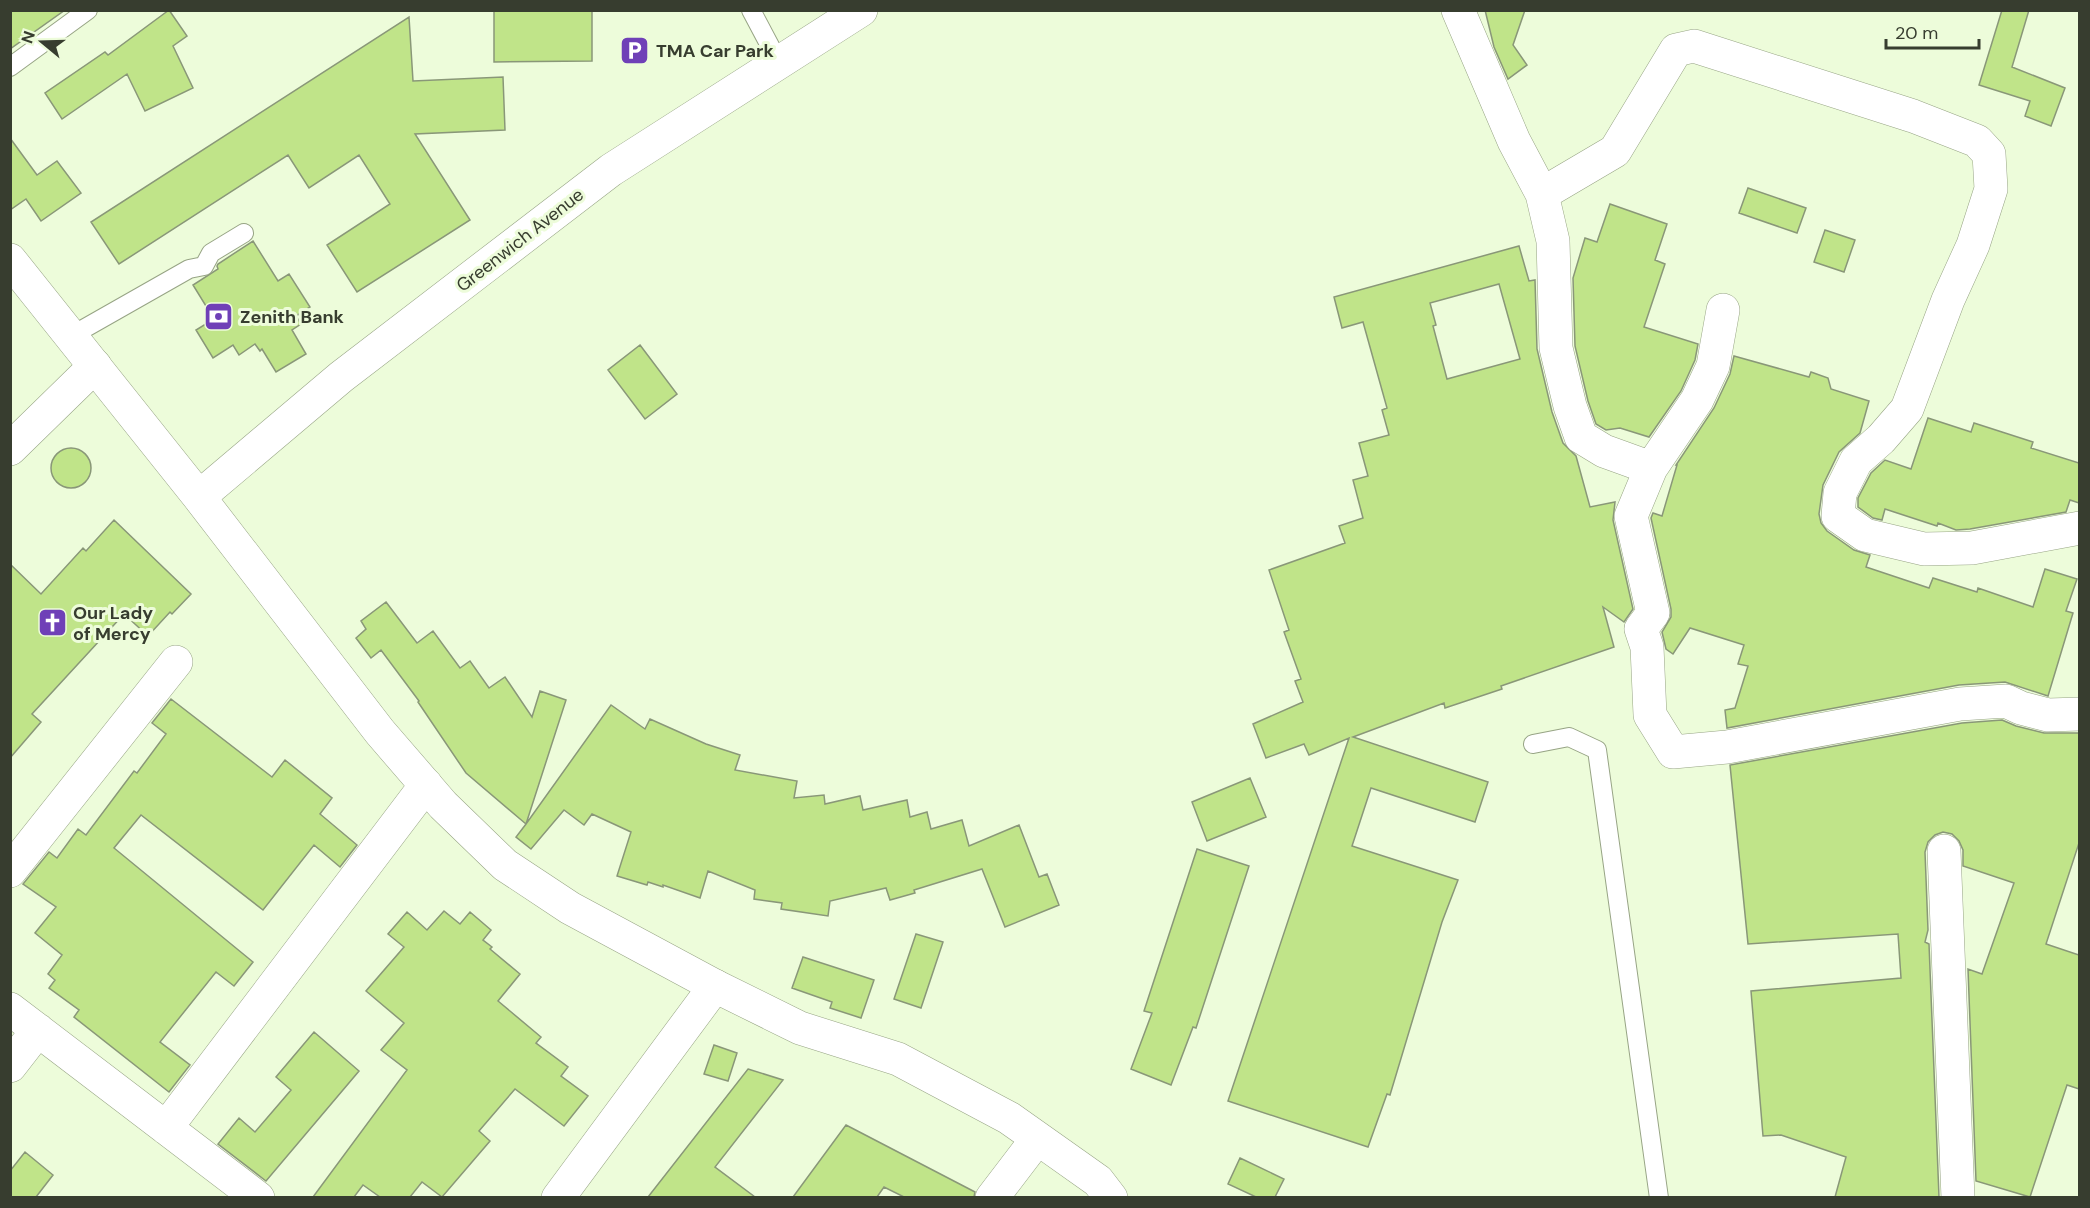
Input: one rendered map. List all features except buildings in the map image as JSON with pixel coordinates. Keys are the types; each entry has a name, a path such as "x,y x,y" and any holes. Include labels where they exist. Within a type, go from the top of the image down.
{"street":[{"name":"Greenwich Avenue","path":"199,497 341,377 611,170 861,10"},
{"path":"1458,10 1514,141 1542,194 1553,241 1556,348 1570,406 1581,437 1604,451 1651,468"},
{"path":"1542,194 1615,151 1676,50 1694,46 1913,116 1977,141 1989,154 1991,189 1973,244 1948,300 1908,409 1881,439 1856,461 1840,493 1838,516 1865,535 1924,549 1972,548 2079,528"},
{"path":"10,260 199,497 380,732 443,805 505,865 570,908 715,986 800,1028 898,1059 1010,1118 1098,1181 1111,1197"},
{"path":"1723,310 1713,366 1697,400 1651,468 1631,516 1653,613 1641,628 1647,647 1650,715 1673,752 1727,747 1960,704 2006,701 2021,708 2048,715 2078,710"},
{"path":"10,449 95,366"},
{"path":"10,871 176,662"},
{"path":"166,1128 426,785"},
{"path":"1944,851 1958,1197"},
{"path":"558,1197 715,986"},
{"path":"10,1009 258,1197"},
{"path":"10,1066 38,1030"},
{"path":"992,1197 1037,1138"}],"lane":[{"path":"10,67 88,10"},
{"path":"751,10 779,63"},
{"path":"71,336 189,269 204,266 211,253 244,233"},
{"path":"1533,744 1569,737 1597,750 1659,1197"}],"place":[{"name":"TMA Car Park","path":"635,51"},
{"name":"Zenith Bank","path":"219,317"},
{"name":"Our Lady of Mercy","path":"52,623"}]}
